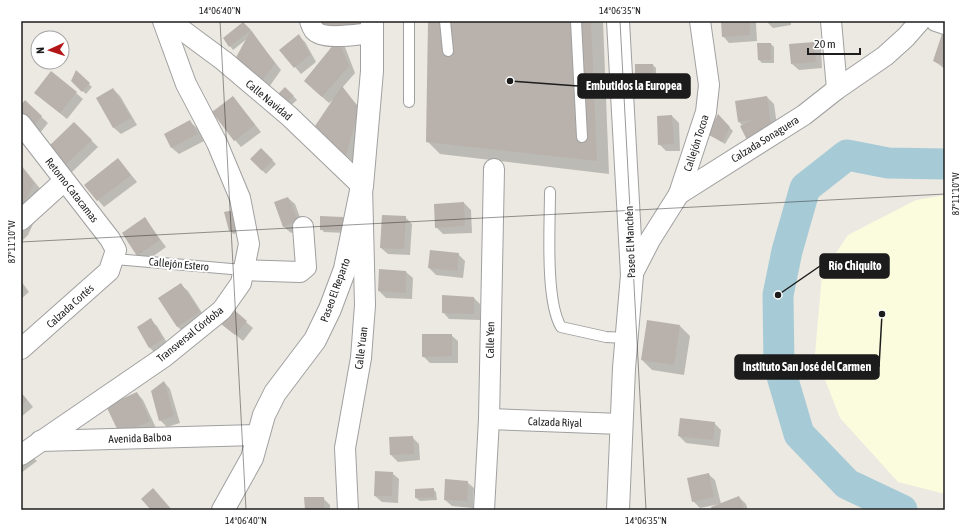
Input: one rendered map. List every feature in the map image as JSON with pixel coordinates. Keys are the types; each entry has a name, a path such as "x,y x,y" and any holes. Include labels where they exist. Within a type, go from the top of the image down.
{"street":[{"name":"Transversal Córdoba","path":"21,455 164,357 222,310 241,283 249,244 240,198 217,144 186,84 163,21"},
{"name":"Calle Navidad","path":"170,21 224,61 289,116 362,186"},
{"path":"310,21 314,30 321,34 330,36 372,27"},
{"name":"Paseo El Manchén","path":"618,21 632,275 621,424 618,510"},
{"name":"Callejón Tocoa","path":"679,194 706,112 709,84 700,21"},
{"path":"830,21 837,89"},
{"name":"Calzada Sonaguera","path":"632,275 650,240 679,194 804,115 837,89 885,56 906,37 920,21"},
{"path":"936,21 945,24"},
{"name":"Paseo El Reparto","path":"223,510 252,458 264,414 275,393 315,340 330,309 345,269 362,186 372,71 372,27"},
{"name":"Retorno Catacamas","path":"21,124 110,239 116,250 115,259"},
{"name":"Calle Yen","path":"484,510 488,419 494,169"},
{"path":"21,220 64,181"},
{"name":"Calle Yuan","path":"348,510 345,448 361,358 366,305 362,186"},
{"path":"243,270 300,272 303,270 306,267 303,226"},
{"name":"Calzada Cortés","path":"21,349 109,271 115,259"},
{"name":"Calzada Riyal","path":"488,419 621,424"},
{"name":"Avenida Balboa","path":"21,440 41,441 258,435"}],"lane":[{"path":"409,102 410,21"},
{"path":"445,21 448,51"},
{"path":"576,21 582,137"},
{"path":"550,192 551,288 555,318 561,327 576,332 627,338"},
{"name":"Callejón Estero","path":"115,259 243,270"}],"shaded area":[{"path":"945,195 945,494 898,482 840,418 815,354 822,274 848,235 916,200"}],"building":[{"path":"320,21 359,21 358,33 324,31"},
{"path":"428,21 591,21 597,161 426,142"},
{"path":"721,21 750,21 750,35 722,37"},
{"path":"243,22 251,30 229,47 223,38"},
{"path":"251,30 275,63 260,84 234,61"},
{"path":"299,34 310,55 294,68 279,50"},
{"path":"942,34 945,35 945,66 933,61"},
{"path":"338,39 349,66 322,97 304,81"},
{"path":"814,42 816,62 791,64 789,44"},
{"path":"757,43 771,43 771,60 758,60"},
{"path":"635,64 653,64 653,82 635,82"},
{"path":"76,70 90,83 82,92 71,81"},
{"path":"51,71 77,92 60,113 34,93"},
{"path":"342,86 359,108 346,156 315,126"},
{"path":"285,87 294,96 285,104 276,96"},
{"path":"113,88 131,118 113,128 96,98"},
{"path":"233,96 255,125 234,141 212,112"},
{"path":"767,96 770,118 775,130 749,144 740,126 752,120 738,122 735,101"},
{"path":"25,100 42,116 33,127 21,116 21,105"},
{"path":"718,114 730,127 722,142 707,134"},
{"path":"672,115 674,144 658,145 657,116"},
{"path":"190,120 198,134 171,148 164,134"},
{"path":"74,122 92,140 64,166 47,148"},
{"path":"261,148 273,160 262,171 250,159"},
{"path":"118,158 131,175 97,201 84,185"},
{"path":"21,166 34,183 21,210"},
{"path":"288,197 298,221 283,227 274,202"},
{"path":"464,202 465,226 435,228 434,204"},
{"path":"234,210 239,228 229,231 224,212"},
{"path":"382,215 406,216 404,249 380,248"},
{"path":"320,216 343,217 343,230 320,230"},
{"path":"145,217 160,240 137,256 122,233"},
{"path":"430,250 459,253 457,271 428,268"},
{"path":"379,269 406,271 406,293 378,291"},
{"path":"181,283 200,312 177,327 158,298"},
{"path":"442,295 474,297 474,314 442,313"},
{"path":"233,309 247,321 235,335 221,324"},
{"path":"151,318 163,339 149,348 137,327"},
{"path":"647,320 680,325 674,365 641,360"},
{"path":"422,334 452,334 452,356 422,357"},
{"path":"164,381 174,416 159,421 151,391"},
{"path":"137,392 150,421 120,435 106,406"},
{"path":"21,393 27,400 21,405"},
{"path":"680,418 715,422 713,440 678,436"},
{"path":"413,436 414,454 390,455 389,437"},
{"path":"375,471 393,472 392,496 374,496"},
{"path":"709,473 714,497 692,502 687,478"},
{"path":"445,479 468,481 467,501 444,500"},
{"path":"153,488 172,510 151,510 141,499"},
{"path":"434,488 434,497 415,498 415,489"},
{"path":"739,496 745,510 712,510 711,507"},
{"path":"304,497 324,497 324,510 305,510"}],"waterway":[{"path":"902,510 847,484 799,434 779,366 778,295 787,251 805,188 847,155 888,163 945,164"}],"place":[{"name":"Embutidos la Europea","path":"510,81"},
{"name":"Río Chiquito","path":"778,295"},
{"name":"Instituto San José del Carmen","path":"882,314"}]}
